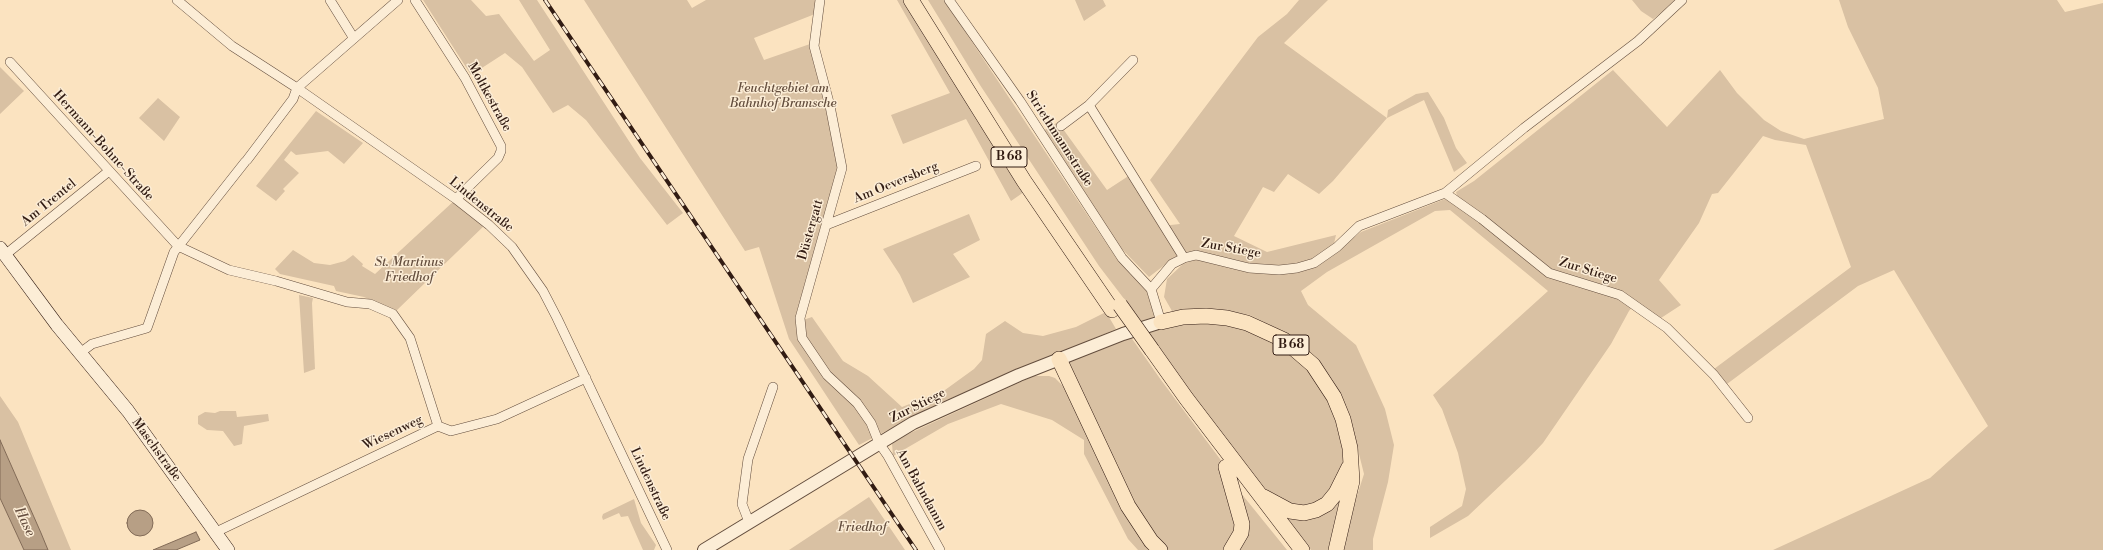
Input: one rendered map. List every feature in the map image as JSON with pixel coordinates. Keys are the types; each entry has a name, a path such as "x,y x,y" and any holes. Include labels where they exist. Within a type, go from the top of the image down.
{"highway":[{"name":"B 68","path":"911,0 1024,181 1148,353 1226,467 1290,550"},
{"name":"B 68","path":"922,0 1116,308"},
{"name":"B 68","path":"1161,322 1183,317 1206,316 1227,318 1247,323 1284,340 1313,365 1334,397 1348,435 1352,481 1336,550"},
{"name":"B 68","path":"1148,353 1302,550"},
{"path":"1059,359 1128,506 1144,531 1160,550"},
{"name":"B 68","path":"1259,495 1290,511 1304,513 1316,510 1327,504 1336,493 1351,462"},
{"name":"B 68","path":"1226,467 1242,524 1241,534 1231,550"}],"main road":[{"name":"Maschstraße","path":"2,252 37,299 128,411 228,550"}],"street":[{"name":"Lindenstraße","path":"177,0 232,46 297,88 456,199 489,225 512,247 543,291 586,378 667,550"},
{"path":"330,0 353,38"},
{"path":"80,353 92,344 146,328 174,252 246,161 293,98 297,88 398,0"},
{"name":"Moltkestraße","path":"415,0 465,78 501,146 501,151 498,158 456,199"},
{"name":"Düstergatt","path":"820,0 814,46 830,106 842,168 800,318 802,338 827,375 857,403 871,423 879,443"},
{"name":"Striethmannstraße","path":"950,0 1020,101 1122,258 1151,289 1161,322"},
{"name":"Zur Stiege","path":"1184,258 1196,255 1249,268 1279,270 1297,268 1314,263 1331,251 1359,226 1445,193 1524,128 1638,41 1682,0"},
{"name":"Striethmannstraße","path":"1062,126 1089,105 1133,60"},
{"name":"Hermann-Bohne-Straße","path":"10,62 178,246 229,270 276,281 347,302 370,304 393,314 410,338 438,426"},
{"path":"1089,105 1184,258 1172,264 1151,289"},
{"name":"Am Oeversberg","path":"826,225 976,166"},
{"name":"Am Trentel","path":"2,252 109,171"},
{"name":"Zur Stiege","path":"1445,193 1549,273 1620,295 1668,328 1714,375 1748,418"},
{"name":"Zur Stiege","path":"704,550 913,423 944,408 1059,359 1161,322"},
{"name":"Wiesenweg","path":"216,532 438,426 451,431 497,419 586,378"},
{"path":"749,522 742,504 748,459 773,387"},
{"name":"Am Bahndamm","path":"879,443 892,462 940,550"}],"green space":[{"path":"423,0 471,0 486,16 499,14 534,61 550,50 519,0 537,0 640,158 683,213 667,225 586,120 568,105 553,113 522,67 505,53 471,75"},
{"name":"Feuchtgebiet am Bahnhof Bramsche","path":"584,0 687,0 692,8 706,0 817,0 815,14 754,38 764,60 810,44 839,164 796,315 797,322 812,317 843,361 868,376 902,407 945,390 974,369 982,360 986,334 1005,321 1023,333 1043,336 1076,327 1106,312 1116,329 942,402 859,445 789,339 759,247 745,251"},
{"path":"897,0 905,0 1024,192 1011,201 966,119 903,144 891,115 950,93"},
{"path":"928,0 944,0 1116,258 1145,289 1153,302 1156,316 1141,321 1099,266 980,85"},
{"path":"1075,0 1103,0 1106,6 1084,21"},
{"path":"1299,0 1328,0 1284,43 1387,118 1333,181 1319,194 1288,174 1274,192 1263,187 1234,236 1267,252 1336,235 1331,256 1361,232 1445,199 1482,216 1457,196 1456,192 1474,181 1613,70 1667,127 1720,70 1737,93 1764,120 1781,131 1804,139 1884,119 1878,88 1848,27 1839,0 2057,0 2065,12 2103,3 2103,550 1773,550 1930,478 1988,426 1894,270 1858,286 1727,384 1714,369 1851,267 1806,145 1775,140 1763,136 1718,193 1712,194 1699,223 1659,280 1681,305 1661,318 1636,302 1629,311 1611,344 1543,443 1468,516 1430,538 1430,527 1462,506 1466,489 1458,453 1442,409 1433,395 1548,291 1450,210 1435,211 1327,272 1301,291 1308,305 1356,345 1385,409 1394,445 1388,482 1373,539 1373,550 1344,550 1344,536 1364,474 1348,410 1332,379 1315,356 1299,343 1274,327 1250,315 1225,311 1172,311 1164,297 1167,279 1183,264 1197,259 1198,252 1175,257 1149,277 1120,247 1043,131 1058,122 1107,190 1130,175 1161,226 1180,224 1150,180 1258,37 1287,14"},
{"path":"1632,0 1677,0 1653,19 1641,11"},
{"path":"0,67 24,91 0,114"},
{"path":"1428,92 1444,118 1456,148 1467,163 1454,172 1424,100 1387,118 1388,110 1416,94"},
{"path":"158,98 180,117 164,141 139,118"},
{"path":"316,111 363,143 344,164 328,151 296,155 291,151 284,160 299,173 283,189 285,191 276,201 256,186"},
{"name":"St. Martinus Friedhof","path":"456,199 487,223 396,311 364,297 336,291 334,286 280,274 275,269 293,250 314,263 330,265 345,261 353,255 363,264 362,266 375,274"},
{"path":"969,214 980,240 953,254 970,277 913,303 900,275 883,249"},
{"path":"299,295 313,298 315,369 304,373"},
{"path":"1161,322 1247,323 1313,365 1350,448 1336,493 1304,513 1259,495 1137,330"},
{"path":"1128,333 1226,467 1240,512 1231,550 1160,550 1151,541 1059,359"},
{"path":"1034,376 1049,376 1055,378 1065,388 1154,550 1138,550 1128,539 1084,454 1084,440 1052,420 1001,404 948,424 893,456 892,444 895,440"},
{"path":"0,396 18,422 71,550 48,550 0,440"},
{"path":"220,411 236,411 237,417 268,414 269,421 244,426 242,444 234,446 223,431 207,430 198,424 198,416 205,412 215,413"},
{"path":"1236,487 1287,550 1237,550"},
{"path":"1341,492 1333,550 1311,550 1278,510 1287,514"},
{"name":"Friedhof","path":"869,497 905,550 789,550"},
{"path":"0,498 11,522 24,550 0,550"},
{"path":"634,499 641,523 656,545 654,550 643,550 628,516 621,517 619,513 603,520 603,514"}],"water":[{"name":"Hase","path":"0,440 48,550 24,550 0,498"},
{"path":"140,510 149,514 153,523 149,532 140,536 131,532 127,523 131,514"},
{"path":"196,532 200,540 176,550 153,550"}],"railway":[{"path":"545,0 916,550"}]}
